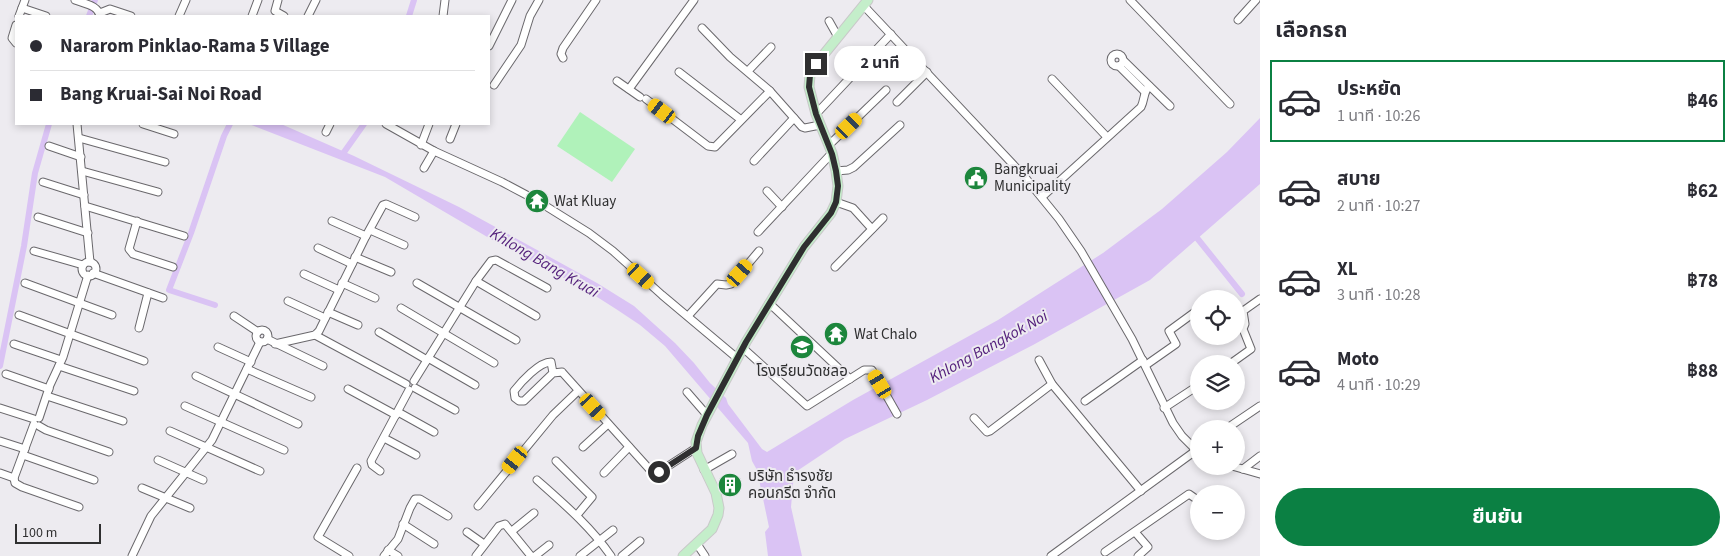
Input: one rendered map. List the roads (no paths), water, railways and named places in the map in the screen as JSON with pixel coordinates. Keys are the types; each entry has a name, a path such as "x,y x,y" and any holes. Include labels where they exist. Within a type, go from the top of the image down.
{"main road":[{"path":"683,556 712,529 716,523 719,508 716,493 698,457 696,448 698,436 737,358 769,303 804,247 831,213 836,202 838,186 836,171 830,149 816,114 809,87 810,75 816,64 865,2"}],"street":[{"path":"75,0 96,11 110,9 128,15"},
{"path":"179,15 186,0"},
{"path":"252,15 258,0"},
{"path":"278,0 275,11 282,15"},
{"path":"308,15 316,0"},
{"path":"443,15 445,0"},
{"path":"490,44 512,0"},
{"path":"494,85 522,45 528,22 539,0"},
{"path":"563,58 561,54 563,48 596,0"},
{"path":"629,89 694,0"},
{"path":"1130,0 1230,104"},
{"path":"1238,20 1256,0"},
{"path":"865,2 891,34 1042,197 1059,219 1081,251 1125,326 1144,362 1164,408 1177,430 1190,443"},
{"path":"23,4 44,15"},
{"path":"829,21 838,37"},
{"path":"15,28 12,38 15,42"},
{"path":"702,28 730,57 770,90 805,128 820,125"},
{"path":"816,114 891,34"},
{"path":"748,71 771,47"},
{"path":"1121,63 1146,89 1170,106"},
{"path":"679,72 740,119"},
{"path":"897,102 927,72"},
{"path":"1052,79 1107,137"},
{"path":"617,81 710,147 715,146 770,90"},
{"path":"1042,197 1141,107 1146,89"},
{"path":"758,232 782,207 830,149 886,90"},
{"path":"754,161 794,118"},
{"path":"14,478 60,363 90,274 95,267 90,262 77,125"},
{"path":"326,132 330,125"},
{"path":"388,125 421,145 527,195 589,233 613,251 737,358"},
{"path":"421,145 429,125"},
{"path":"450,139 456,125"},
{"path":"836,171 848,170 854,167 900,125"},
{"path":"158,126 174,134"},
{"path":"79,138 165,162"},
{"path":"48,146 81,156"},
{"path":"424,168 434,151"},
{"path":"82,171 158,192"},
{"path":"43,182 84,194"},
{"path":"767,192 782,207"},
{"path":"836,202 853,208 872,229"},
{"path":"315,335 383,205 386,204 415,217"},
{"path":"86,206 184,236"},
{"path":"38,217 88,233"},
{"path":"835,266 883,218"},
{"path":"332,221 404,245"},
{"path":"137,222 129,249 133,254 173,267"},
{"path":"318,248 391,272"},
{"path":"34,251 83,265 90,262"},
{"path":"688,316 717,284 726,286 731,284 759,251"},
{"path":"380,471 372,465 371,461 411,386 488,263 493,259 547,288"},
{"path":"83,265 83,272 163,298"},
{"path":"304,274 375,298"},
{"path":"476,281 536,316"},
{"path":"417,283 516,340"},
{"path":"25,284 112,315"},
{"path":"139,328 148,293"},
{"path":"1243,355 1251,349 1243,329 1245,324 1243,311 1260,299"},
{"path":"288,301 358,325"},
{"path":"769,303 850,379"},
{"path":"401,308 494,363"},
{"path":"18,315 144,361"},
{"path":"234,316 258,332 256,339 275,344 323,366"},
{"path":"1085,401 1144,362 1176,344 1169,331 1190,316"},
{"path":"379,332 475,385"},
{"path":"275,344 315,335 455,410"},
{"path":"132,556 151,516 207,447 222,422 249,365 264,341"},
{"path":"14,344 134,391"},
{"path":"218,347 311,397"},
{"path":"743,348 807,406 864,370 870,369 897,414"},
{"path":"1039,360 1052,384 1141,491"},
{"path":"553,373 551,362 543,364 514,391 515,398 519,401 524,401 553,373 562,372 654,472 659,472 696,448"},
{"path":"6,374 123,421"},
{"path":"196,376 298,424"},
{"path":"974,418 986,432 990,431 1052,384"},
{"path":"348,389 434,432"},
{"path":"478,506 553,415 578,391"},
{"path":"1164,408 1190,391"},
{"path":"688,392 708,413"},
{"path":"185,406 284,450"},
{"path":"1239,420 1260,406"},
{"path":"0,408 36,422 46,430 109,452"},
{"path":"583,447 608,424"},
{"path":"170,431 260,471"},
{"path":"384,438 416,455"},
{"path":"0,441 94,480"},
{"path":"604,473 629,447"},
{"path":"704,470 732,454"},
{"path":"1245,469 1260,456"},
{"path":"1051,556 1190,457"},
{"path":"158,460 204,480"},
{"path":"556,461 592,497 577,515"},
{"path":"349,556 318,537 357,468"},
{"path":"1245,470 1260,474"},
{"path":"0,473 14,478 18,485 79,507"},
{"path":"537,480 577,515 600,540 611,556"},
{"path":"142,488 190,508"},
{"path":"1105,552 1188,494 1190,495"},
{"path":"398,556 386,553 398,539 410,508 417,499 448,516"},
{"path":"512,531 534,513"},
{"path":"403,524 434,544"},
{"path":"476,556 502,524 508,525 531,555 549,545"},
{"path":"580,556 612,530"},
{"path":"467,532 484,544"},
{"path":"1135,532 1148,547 1138,556"},
{"path":"622,556 640,541"},
{"path":"697,544 705,556"}],"water":[{"path":"1260,118 1260,184 1150,280 1033,345 927,400 845,439 794,473 791,507 802,556 768,556 765,532 769,527 757,470 752,461 748,443 665,346 640,325 583,288 501,245 385,177 252,125 283,125 354,156 459,207 597,283 634,306 675,343 710,383 726,398 728,404 762,449 767,452 853,400 998,320 1103,253 1162,209 1227,152"}],"waterway":[{"path":"89,15 95,0"},
{"path":"409,15 414,0"},
{"path":"0,366 24,246 35,173 49,125"},
{"path":"215,305 169,290 230,125"},
{"path":"342,155 363,125"},
{"path":"1193,233 1239,290"}],"place":[{"name":"Bangkruai Municipality","path":"976,178"},
{"name":"Wat Kluay","path":"537,201"},
{"name":"Wat Chalo","path":"836,334"},
{"name":"โรงเรียนวัดชลอ","path":"802,347"},
{"name":"บริษัท ธำรงชัย คอนกรีต จำกัด","path":"730,485"}],"water label":[{"name":"Khlong Bang Kruai","path":"545,262"},
{"name":"Khlong Bangkok Noi","path":"988,346"}]}
